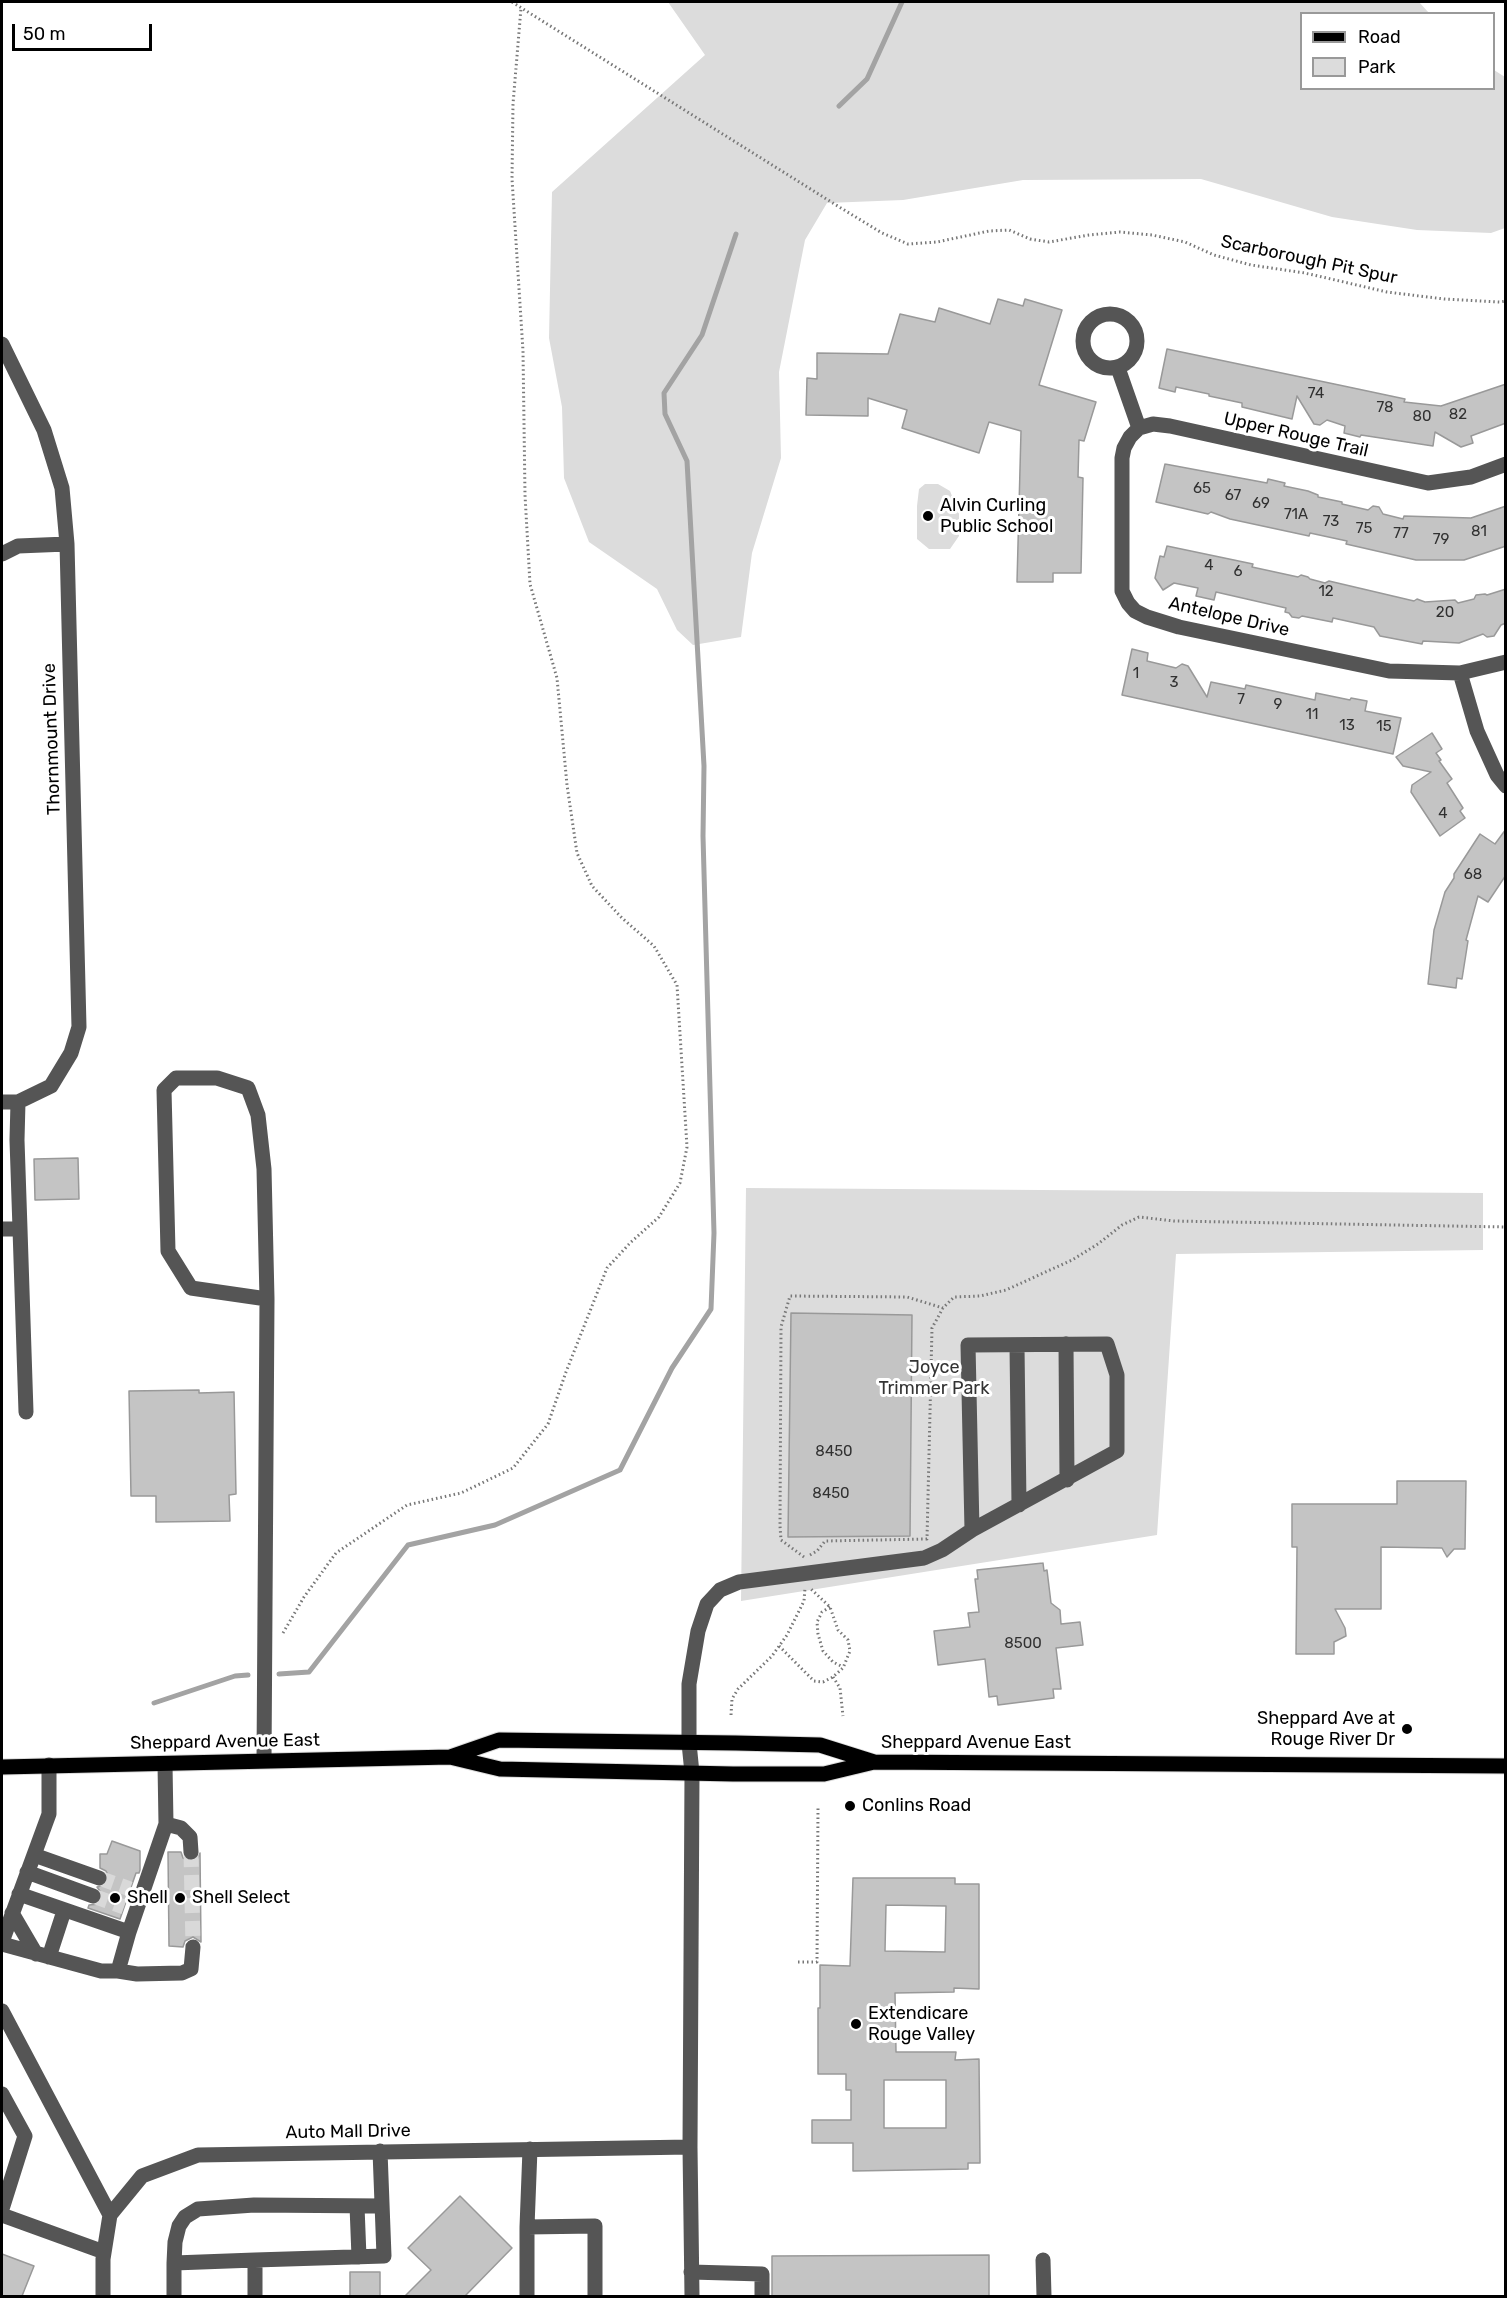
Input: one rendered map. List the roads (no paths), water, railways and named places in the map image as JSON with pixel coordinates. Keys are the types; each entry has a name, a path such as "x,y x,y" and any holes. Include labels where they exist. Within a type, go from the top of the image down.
{"main road":[{"name":"Sheppard Avenue East","path":"450,1757 499,1740 820,1745 874,1762"},
{"name":"Sheppard Avenue East","path":"2,1767 450,1757 500,1769 692,1773 824,1774 874,1762 1506,1766"}],"street":[{"name":"Thornmount Drive","path":"2,344 44,430 62,488 67,544 79,1027 71,1053 51,1086 18,1102 2,1102"},
{"path":"1118,368 1139,428"},
{"name":"Upper Rouge Trail","path":"1139,428 1153,424 1170,426 1428,483 1471,477 1506,464"},
{"name":"Antelope Drive","path":"1139,428 1124,448 1122,458 1122,591 1135,611 1179,627 1389,671 1460,673 1506,662"},
{"path":"2,554 18,546 67,544"},
{"path":"1460,673 1477,731 1497,775 1506,786"},
{"path":"264,1760 267,1299 264,1169 258,1115 248,1088 217,1078 176,1078 164,1090 168,1251 191,1288 267,1299"},
{"path":"18,1102 17,1140 26,1412"},
{"path":"2,1229 20,1229"},
{"path":"1066,1344 1067,1480"},
{"path":"692,2296 690,2147 692,1773 689,1743 689,1683 698,1631 707,1604 720,1590 739,1582 924,1558 1117,1452 1117,1375 1107,1344 968,1345 972,1530"},
{"path":"1017,1346 1019,1505"},
{"path":"118,1971 129,1932 130,1909 166,1824 165,1764"},
{"path":"49,1765 49,1814 2,1943 101,1971 137,1974 182,1973 191,1969 194,1947"},
{"path":"166,1824 181,1828 189,1838 191,1852"},
{"path":"34,1855 99,1878"},
{"path":"27,1872 93,1896"},
{"path":"19,1894 129,1932"},
{"path":"42,1955 64,1911"},
{"path":"12,1913 42,1955"},
{"path":"2,2011 110,2215 104,2252 103,2296"},
{"path":"2,2094 25,2136 2,2209"},
{"name":"Auto Mall Drive","path":"110,2215 142,2176 198,2155 690,2147"},
{"path":"527,2296 530,2149"},
{"path":"174,2263 384,2256 381,2151"},
{"path":"174,2296 175,2242 179,2226 185,2217 198,2209 254,2205 382,2206"},
{"path":"357,2206 359,2257"},
{"path":"2,2215 104,2252"},
{"path":"527,2227 595,2226 595,2296"},
{"path":"255,2260 255,2296"},
{"path":"1043,2260 1044,2296"},
{"path":"691,2272 762,2274 762,2296"}],"waterway":[{"path":"839,106 867,79 902,2"},
{"path":"279,1674 309,1672 408,1545 495,1525 620,1470 672,1368 711,1309 714,1233 703,836 704,766 687,461 665,414 664,393 702,335 736,234"},
{"path":"154,1703 235,1676 248,1675"}],"tunnel":[{"path":"191,1852 193,1947"},
{"path":"99,1878 130,1889"},
{"path":"93,1896 124,1907"}],"place":[{"name":"Alvin Curling Public School","path":"928,516"},
{"name":"Sheppard Ave at Rouge River Dr","path":"1407,1729"},
{"name":"Conlins Road","path":"850,1806"},
{"name":"Shell","path":"115,1898"},
{"name":"Shell Select","path":"180,1898"},
{"name":"Extendicare Rouge Valley","path":"856,2024"}],"park label":[{"name":"Joyce Trimmer Park","path":"934,1378"}]}
